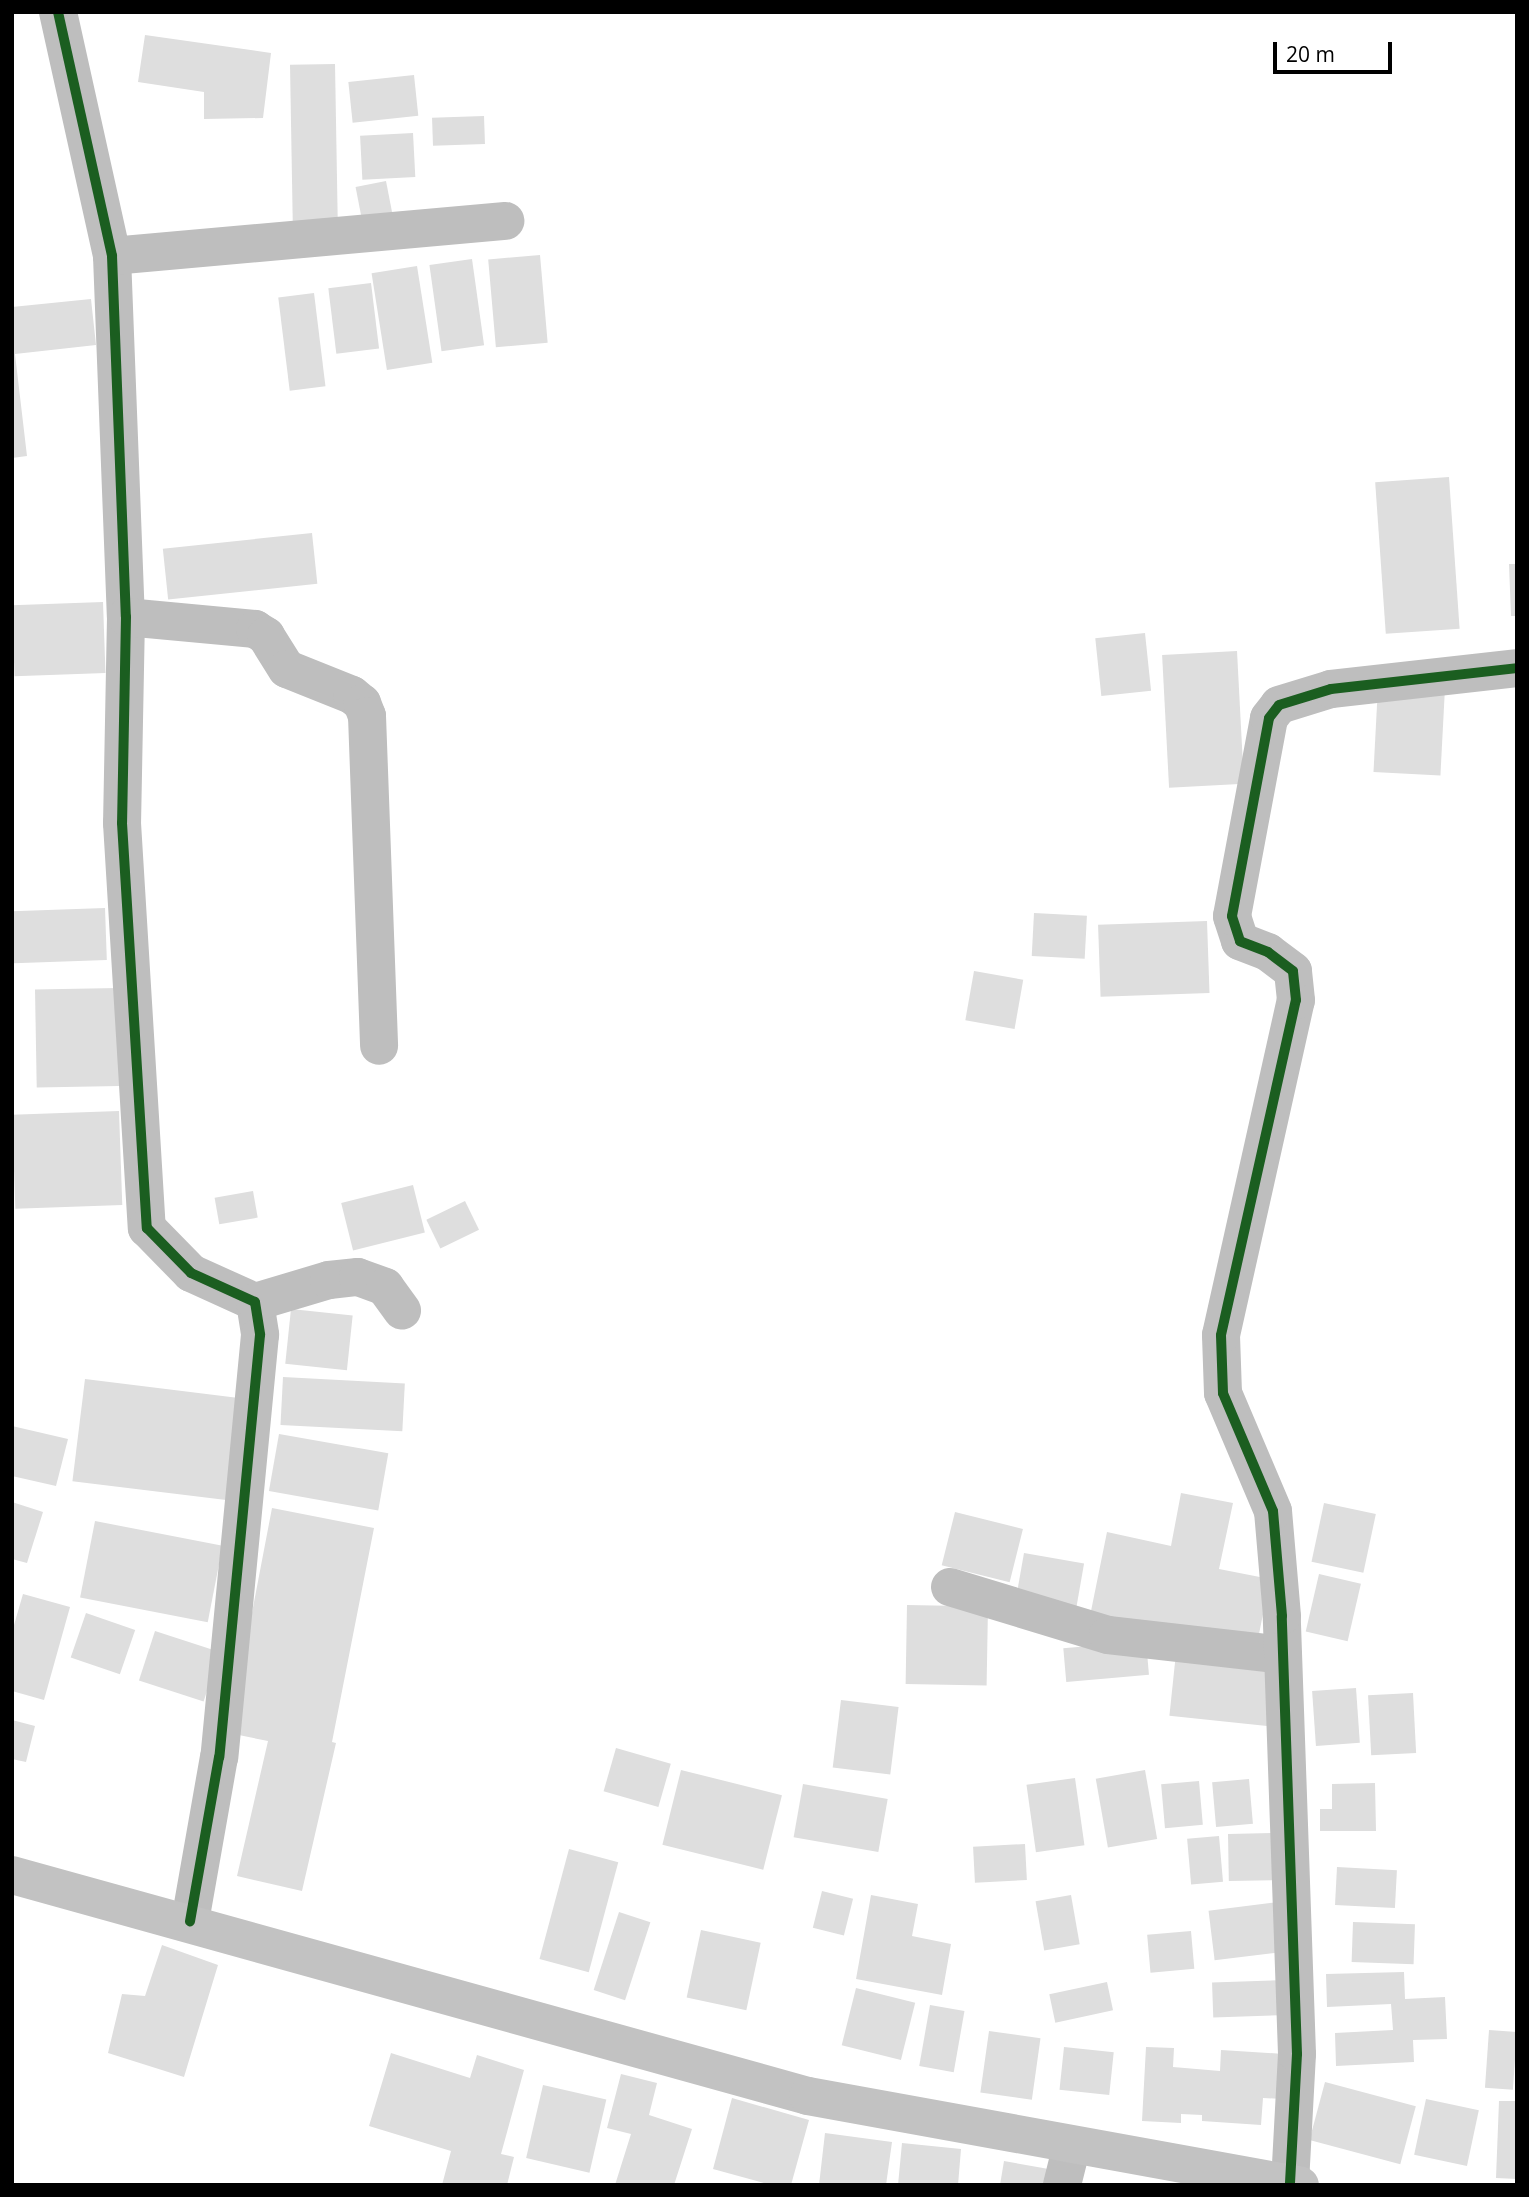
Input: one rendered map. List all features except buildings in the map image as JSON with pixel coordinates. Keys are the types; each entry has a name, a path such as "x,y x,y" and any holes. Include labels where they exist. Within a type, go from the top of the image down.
{"street":[{"path":"58,12 112,256 126,617 122,823 147,1228 191,1273 255,1302 330,1280 358,1277 385,1287 402,1310"},
{"path":"112,256 505,221"},
{"path":"126,617 255,629 266,636 287,669 352,695 362,703 367,716 379,1046"},
{"path":"12,1875 190,1921 808,2096 1295,2184 1297,2054 1283,1655 1273,1511 1223,1394 1221,1335 1296,1000 1293,971 1268,952 1240,941 1232,916 1269,718 1279,705 1297,696 1331,690 1517,668"},
{"path":"190,1921 219,1757 260,1335 255,1302"},
{"path":"950,1587 1108,1635 1283,1655"},
{"path":"1062,2185 1072,2145"}],"cycle path":[{"path":"58,12 112,256 126,617 122,823 147,1228 191,1273 255,1302 260,1335 219,1757 190,1921"},
{"path":"1290,2183 1297,2054 1282,1616 1273,1511 1223,1393 1221,1335 1296,1000 1293,971 1268,952 1240,941 1232,916 1269,718 1279,705 1331,689 1517,668"}]}
